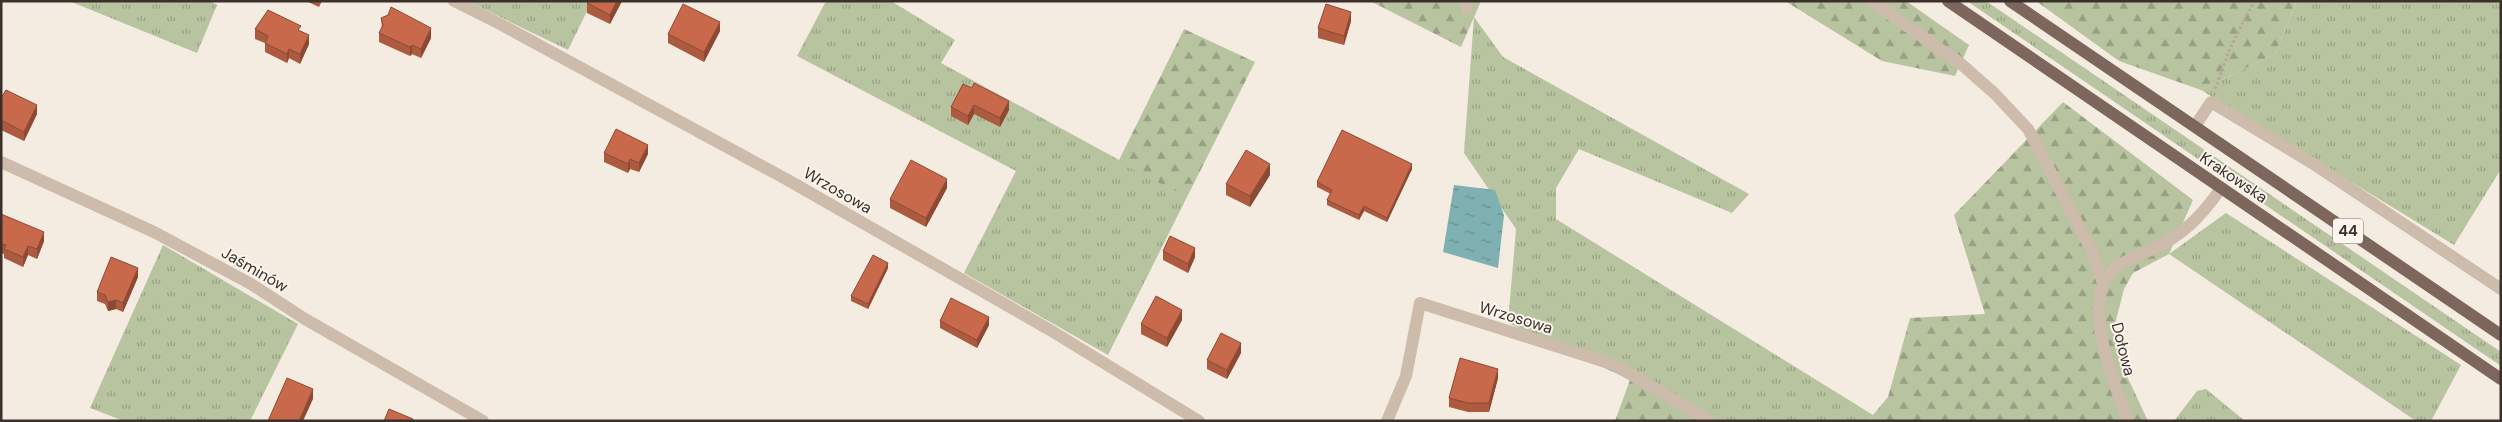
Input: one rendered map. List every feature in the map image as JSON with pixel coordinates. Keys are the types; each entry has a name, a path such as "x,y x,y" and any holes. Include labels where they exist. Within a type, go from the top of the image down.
{"main road":[{"name":"Krakowska","path":"1948,1 2501,379"},
{"name":"Krakowska","path":"2010,1 2501,335"}],"street":[{"name":"Wrzosowa","path":"454,1 498,22 786,178 1050,330 1199,421"},
{"path":"1871,1 1960,63 1994,93 2028,129 2091,249 2103,283"},
{"path":"2195,126 2211,102 2312,163 2501,289"},
{"name":"Jaśminów","path":"1,162 154,232 251,284 305,318 483,421"},
{"path":"2103,283 2114,269 2183,233 2199,219 2221,188"},
{"name":"Dołowa","path":"2103,283 2098,306 2102,340 2128,421"},
{"name":"Wrzosowa","path":"1387,421 1406,376 1420,303 1615,365 1710,421"}],"path":[{"path":"2211,102 2231,46 2254,1"}],"green space":[{"path":"69,1 210,1 217,5 197,53"},
{"path":"467,1 592,1 568,50"},
{"path":"826,1 891,1 955,40 941,63 1187,197 1108,355 964,273 1016,171 797,56"},
{"path":"1370,1 1481,1 1461,47"},
{"path":"1785,1 1906,1 1969,45 1955,76 1882,61"},
{"path":"1967,1 1986,1 2501,352 2501,366"},
{"path":"2036,1 2297,1 2275,54 2201,90 2119,61"},
{"path":"2297,1 2501,1 2501,169 2454,245 2201,90 2275,54"},
{"path":"1474,17 1503,57 1749,194 1732,213 1579,149 1556,188 1556,219 1873,415 1868,421 1718,421 1508,323 1516,229 1464,153"},
{"path":"1184,29 1255,62 1187,197 1118,162"},
{"path":"2063,102 2193,200 2169,254 2133,273 2124,289 2115,324 2126,374 2148,421 1868,421 1888,397 1910,318 1985,314 1954,215"},
{"path":"2226,213 2461,365 2431,421 2416,421 2169,254"},
{"path":"163,245 298,324 250,421 124,421 90,408"},
{"path":"1630,380 1718,421 1615,421"},
{"path":"2206,389 2245,421 2174,421 2197,391"}],"water":[{"path":"1454,185 1495,190 1504,215 1498,268 1443,252"}],"building":[{"path":"589,1 617,1 610,15 587,3"},
{"path":"683,4 720,22 704,52 668,34"},
{"path":"1326,4 1351,12 1344,36 1318,28"},
{"path":"391,7 431,28 421,49 412,45 410,47 379,33 383,25 381,18 388,15"},
{"path":"268,10 301,26 298,30 309,35 300,54 289,49 287,54 265,43 268,36 255,29"},
{"path":"974,83 1009,101 1000,118 974,105 968,116 951,107 963,84 972,88"},
{"path":"6,90 37,105 24,132 1,120 1,98"},
{"path":"616,129 648,145 639,163 630,159 628,164 604,153"},
{"path":"1342,130 1412,164 1387,218 1364,206 1359,215 1327,200 1332,190 1317,182"},
{"path":"1246,150 1270,164 1250,196 1226,184"},
{"path":"911,160 947,179 926,218 890,199"},
{"path":"1,214 44,232 37,249 28,246 23,257 4,249 6,245 1,244"},
{"path":"1170,236 1195,248 1188,264 1163,251"},
{"path":"873,255 888,263 868,304 851,296"},
{"path":"111,257 138,268 123,303 116,300 108,302 105,295 97,292"},
{"path":"1156,296 1182,310 1167,338 1141,324"},
{"path":"951,298 989,317 977,340 940,321"},
{"path":"1221,333 1241,343 1227,370 1207,360"},
{"path":"1460,358 1498,369 1489,403 1468,403 1449,398"},
{"path":"287,378 313,389 299,421 268,421"},
{"path":"389,409 413,419 412,421 384,421"}]}
